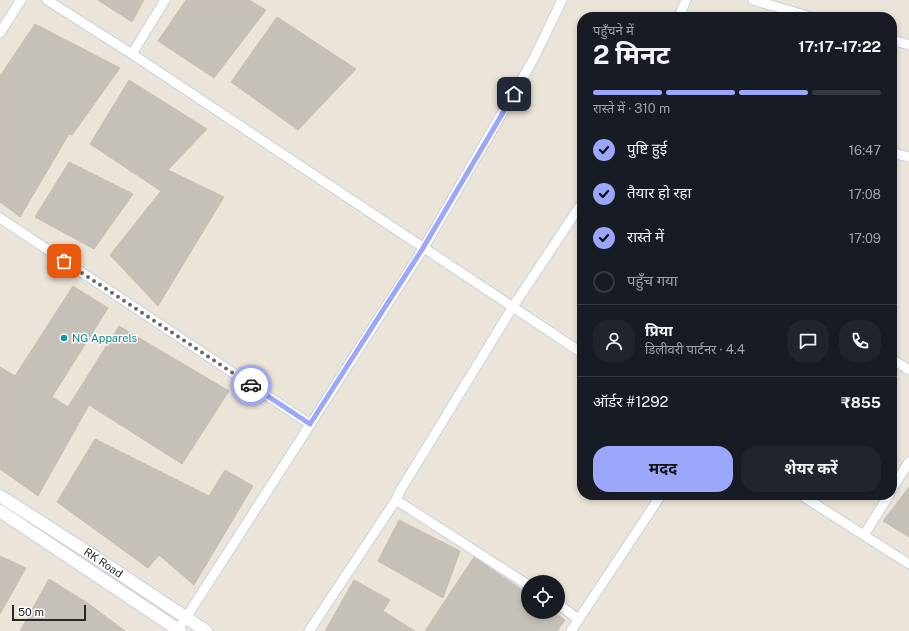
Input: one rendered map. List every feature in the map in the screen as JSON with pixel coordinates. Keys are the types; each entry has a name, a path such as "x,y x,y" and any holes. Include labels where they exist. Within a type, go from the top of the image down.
{"street":[{"path":"0,33 21,0"},
{"path":"47,0 132,54 577,350"},
{"path":"132,54 165,0"},
{"path":"179,630 423,248 533,60 562,0"},
{"path":"681,12 686,0"},
{"path":"753,0 787,12"},
{"path":"897,41 909,45"},
{"path":"897,154 909,157"},
{"path":"310,631 396,500 404,484 512,308 577,210"},
{"path":"0,218 310,424"},
{"path":"897,362 909,370"},
{"path":"897,482 909,462"},
{"name":"RK Road","path":"0,496 206,631"},
{"path":"396,500 521,580"},
{"path":"571,631 658,500"},
{"path":"809,500 909,564"},
{"path":"864,535 886,500"},
{"name":"RK Road","path":"0,511 179,630"},
{"path":"565,609 578,619"}],"building":[{"path":"98,0 144,0 132,22"},
{"path":"186,0 249,0 266,10 214,78 158,41"},
{"path":"277,17 356,69 298,130 231,82"},
{"path":"35,24 120,68 72,135 69,134 20,217 0,202 0,76"},
{"path":"129,80 207,129 168,170 224,197 158,306 110,255 161,191 90,144"},
{"path":"69,162 133,194 94,249 35,217"},
{"path":"73,286 108,308 52,397 68,407 119,326 229,391 182,464 89,405 38,496 0,469 0,367 15,376"},
{"path":"95,439 209,496 225,470 253,486 194,585 159,555 148,568 57,502"},
{"path":"909,487 909,537 883,521"},
{"path":"399,520 460,551 443,598 378,561"},
{"path":"0,556 26,568 0,614"},
{"path":"474,557 521,589 521,619 565,620 557,631 425,631"},
{"path":"49,579 89,604 125,631 20,631"},
{"path":"354,580 390,600 383,611 415,631 325,631"}],"way so far":[{"path":"64,261 251,385"}],"place":[{"name":"NG Apparels","path":"64,338"}],"route":[{"path":"251,385 310,424 423,248 514,94"}]}
